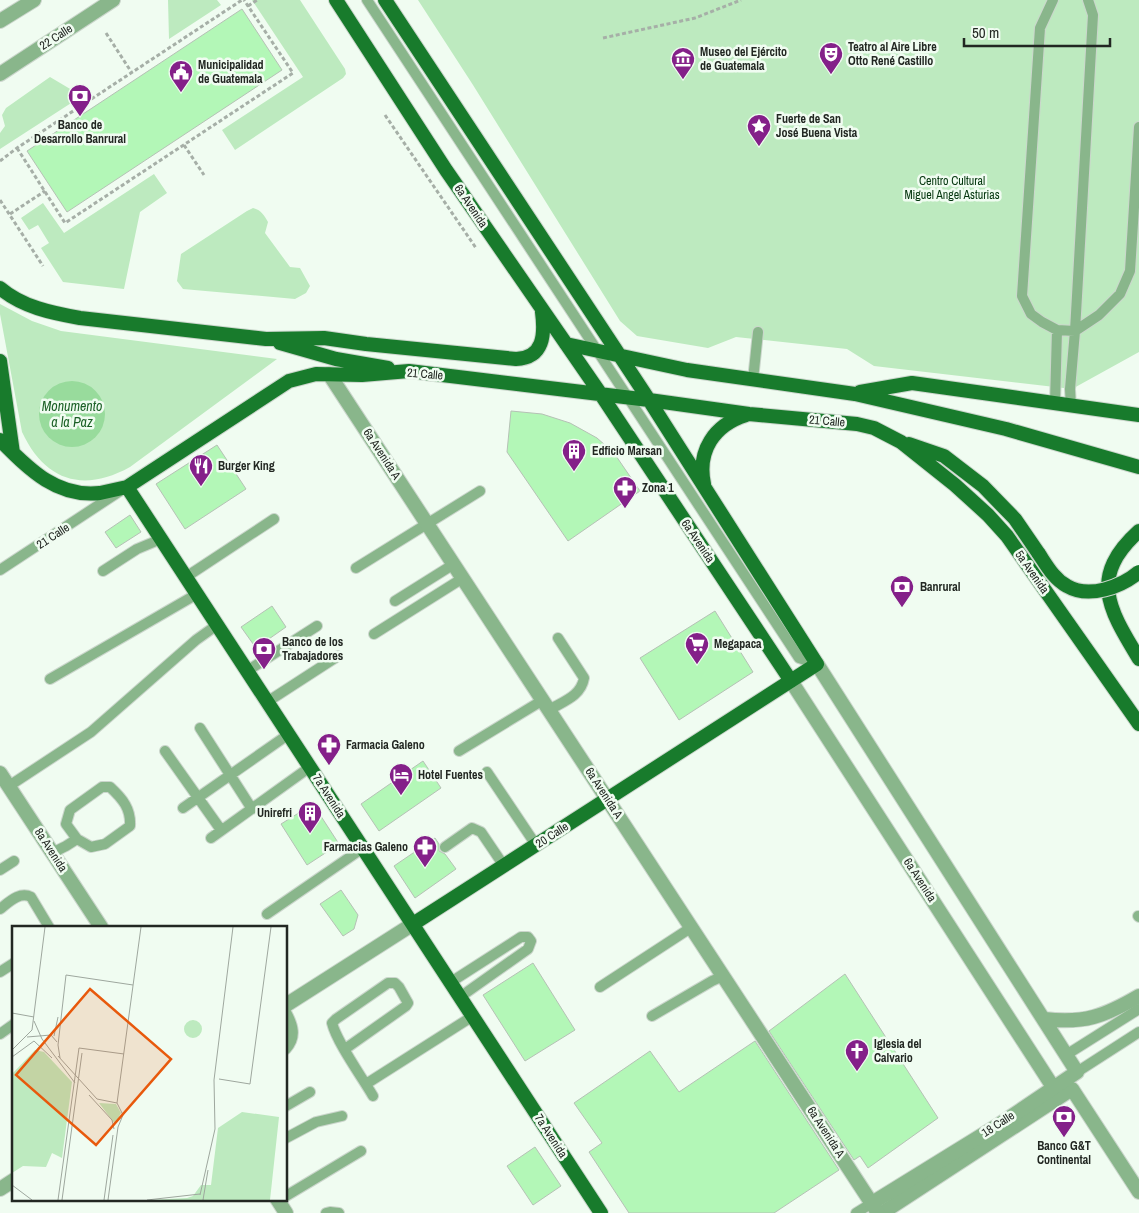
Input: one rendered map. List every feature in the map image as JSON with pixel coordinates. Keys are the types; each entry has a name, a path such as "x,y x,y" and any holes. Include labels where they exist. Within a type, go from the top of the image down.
{"main road":[{"name":"6a Avenida","path":"336,0 446,170 600,393 791,681"},
{"path":"385,0 648,400 817,664"},
{"name":"21 Calle","path":"0,288 7,294 31,306 53,313 80,318 266,339 324,338 376,345 525,359 536,351 543,338 544,328 541,309"},
{"path":"266,339 336,359 409,371"},
{"path":"566,344 687,370 855,394 1006,429 1139,467"},
{"path":"0,361 13,453"},
{"name":"21 Calle","path":"127,487 289,381 316,374 362,375 409,371 600,393 749,414 857,424 881,431 901,442"},
{"path":"855,394 912,383 1139,415"},
{"path":"705,490 702,472 706,447 723,427 735,418 749,414"},
{"path":"0,440 25,466 49,483 82,493 100,493 127,487"},
{"path":"901,442 944,456 983,486 1015,519 1055,576 1067,587 1092,592 1113,587 1139,572"},
{"name":"5a Avenida","path":"901,442 960,490 1007,536 1139,724"},
{"name":"7a Avenida","path":"127,487 451,982 597,1211"},
{"path":"1139,531 1127,542 1112,563 1107,585 1110,601 1117,620 1139,659"},
{"name":"20 Calle","path":"413,924 817,664"}],"street":[{"path":"0,21 34,0"},
{"name":"22 Calle","path":"0,74 113,0"},
{"name":"6a Avenida A","path":"329,374 877,1210"},
{"path":"817,664 1077,1072"},
{"name":"6a Avenida","path":"791,681 1052,1087"},
{"name":"8a Avenida","path":"0,774 100,926"},
{"name":"20 Calle","path":"288,1005 413,924"},
{"path":"1044,1019 1058,1021 1091,1018 1110,1012 1139,996"},
{"name":"18 Calle","path":"877,1210 1052,1087 1077,1072"},
{"name":"18 Calle","path":"877,1210 1072,1089 1139,1192"},
{"path":"0,1189 12,1181"},
{"path":"281,1200 286,1213"}],"lane":[{"path":"367,0 799,658 817,664"},
{"path":"1052,0 1040,28 1022,296 1031,314 1057,330 1075,331 1099,315 1120,294 1130,271 1139,127"},
{"path":"1071,406 1070,389 1094,15 1088,0"},
{"path":"1055,404 1057,330"},
{"path":"753,380 758,332"},
{"name":"21 Calle","path":"0,570 127,487"},
{"path":"356,568 480,492"},
{"path":"186,577 274,519"},
{"path":"103,571 137,549 161,539"},
{"path":"395,601 454,564"},
{"path":"374,634 463,578"},
{"path":"50,679 197,594"},
{"path":"9,786 91,732 196,640 217,625"},
{"path":"247,671 317,626"},
{"path":"459,751 546,705 578,692 582,688 584,678 558,638"},
{"path":"267,702 338,656"},
{"path":"200,728 252,809"},
{"path":"183,808 289,734"},
{"path":"165,751 221,830"},
{"path":"211,838 310,767"},
{"path":"488,772 536,845"},
{"path":"102,787 110,787 123,800 130,816 130,826 126,831 105,844 91,847 77,839 66,824 70,810 102,787"},
{"path":"445,847 472,828 481,832 504,866"},
{"path":"52,853 77,839"},
{"path":"267,914 363,848"},
{"path":"0,870 14,861"},
{"path":"0,909 19,896 26,895 31,897 48,926"},
{"path":"600,987 692,927"},
{"path":"451,982 521,937 528,937 531,941 528,949 460,997"},
{"path":"0,972 12,964"},
{"path":"652,1016 723,976"},
{"path":"345,1048 406,1006 408,1003 407,998 395,983 388,983 332,1023 334,1030 373,1096"},
{"path":"1066,1055 1139,1009"},
{"path":"288,1015 293,1024 294,1033 291,1044 288,1047"},
{"path":"366,1084 472,1016"},
{"path":"0,1034 12,1025"},
{"name":"18 Calle","path":"1077,1072 1139,1032"},
{"path":"288,1105 310,1092"},
{"path":"288,1137 316,1122 342,1116"},
{"path":"288,1195 361,1151"},
{"name":"18 Calle","path":"856,1213 877,1210"},
{"path":"326,1213 339,1213"}],"path":[{"path":"0,161 17,148 243,0 293,73 65,223 17,148"},
{"path":"248,6 257,0"},
{"path":"603,38 694,18 741,0"},
{"path":"106,33 132,73"},
{"path":"385,115 476,248"},
{"path":"184,145 204,175"},
{"path":"10,214 44,191"},
{"path":"0,200 44,266"}],"green space":[{"path":"168,0 217,0 221,5 169,39"},
{"path":"252,0 300,0 345,69 346,74 343,78 235,150 222,130 303,77"},
{"name":"Centro Cultural Miguel Angel Asturias","path":"418,0 1139,0 1139,352 1072,389 874,366 847,349 736,337 708,348 637,336 620,321"},
{"path":"50,77 82,96 0,149 0,133 5,126 2,115 6,108"},
{"path":"154,174 167,193 140,212 124,289 63,282 41,248 49,243 38,225 29,230 21,218 43,203 64,233"},
{"path":"253,208 260,211 265,217 268,222 265,233 290,267 300,268 310,286 306,293 295,299 183,289 177,281 181,254"},
{"path":"0,304 32,321 61,331 277,359 130,467 113,475 97,479 81,480 67,478 42,462 31,449 22,432 0,314"}],"water":[{"name":"Monumento a la Paz","path":"72,381 85,383 100,396 103,401 105,414 103,427 90,442 85,445 72,447 59,445 44,432 41,427 39,414 41,401 54,386 59,383"}],"building":[{"name":"Municipalidad de Guatemala","path":"242,9 282,70 67,212 27,151"},
{"name":"Edficio Marsan","path":"511,411 542,414 570,423 597,438 614,453 640,491 568,541 507,452"},
{"name":"Burger King","path":"217,445 246,489 185,529 156,484"},
{"path":"130,515 141,532 116,548 105,532"},
{"path":"272,606 286,627 256,648 241,627"},
{"name":"Megapaca","path":"715,611 753,672 679,720 640,658"},
{"name":"Hotel Fuentes","path":"423,761 441,788 379,831 361,804"},
{"name":"Unirefri","path":"313,804 339,844 307,865 281,824"},
{"name":"Farmacias Galeno","path":"435,838 439,844 439,851 445,854 456,869 415,898 394,866"},
{"path":"341,890 358,915 354,929 343,936 320,904"},
{"path":"533,963 575,1030 525,1061 483,995"},
{"name":"Iglesia del Calvario","path":"845,974 938,1118 868,1168 860,1156 854,1160 769,1031"},
{"path":"755,1041 839,1170 774,1213 629,1213 589,1152 602,1143 574,1103 650,1051 679,1092"},
{"path":"535,1147 561,1186 533,1205 507,1166"}],"place":[{"name":"Teatro al Aire Libre Otto René Castillo","path":"831,75"},
{"name":"Museo del Ejército de Guatemala","path":"683,80"},
{"name":"Municipalidad de Guatemala","path":"181,93"},
{"name":"Banco de Desarrollo Banrural","path":"80,117"},
{"name":"Fuerte de San José Buena Vista","path":"759,147"},
{"name":"Edficio Marsan","path":"574,472"},
{"name":"Burger King","path":"201,487"},
{"name":"Zona 1","path":"625,509"},
{"name":"Banrural","path":"902,608"},
{"name":"Megapaca","path":"697,665"},
{"name":"Banco de los Trabajadores","path":"264,670"},
{"name":"Farmacia Galeno","path":"329,766"},
{"name":"Hotel Fuentes","path":"401,796"},
{"name":"Unirefri","path":"310,834"},
{"name":"Farmacias Galeno","path":"425,868"},
{"name":"Iglesia del Calvario","path":"857,1072"},
{"name":"Banco G&T Continental","path":"1064,1138"}]}
